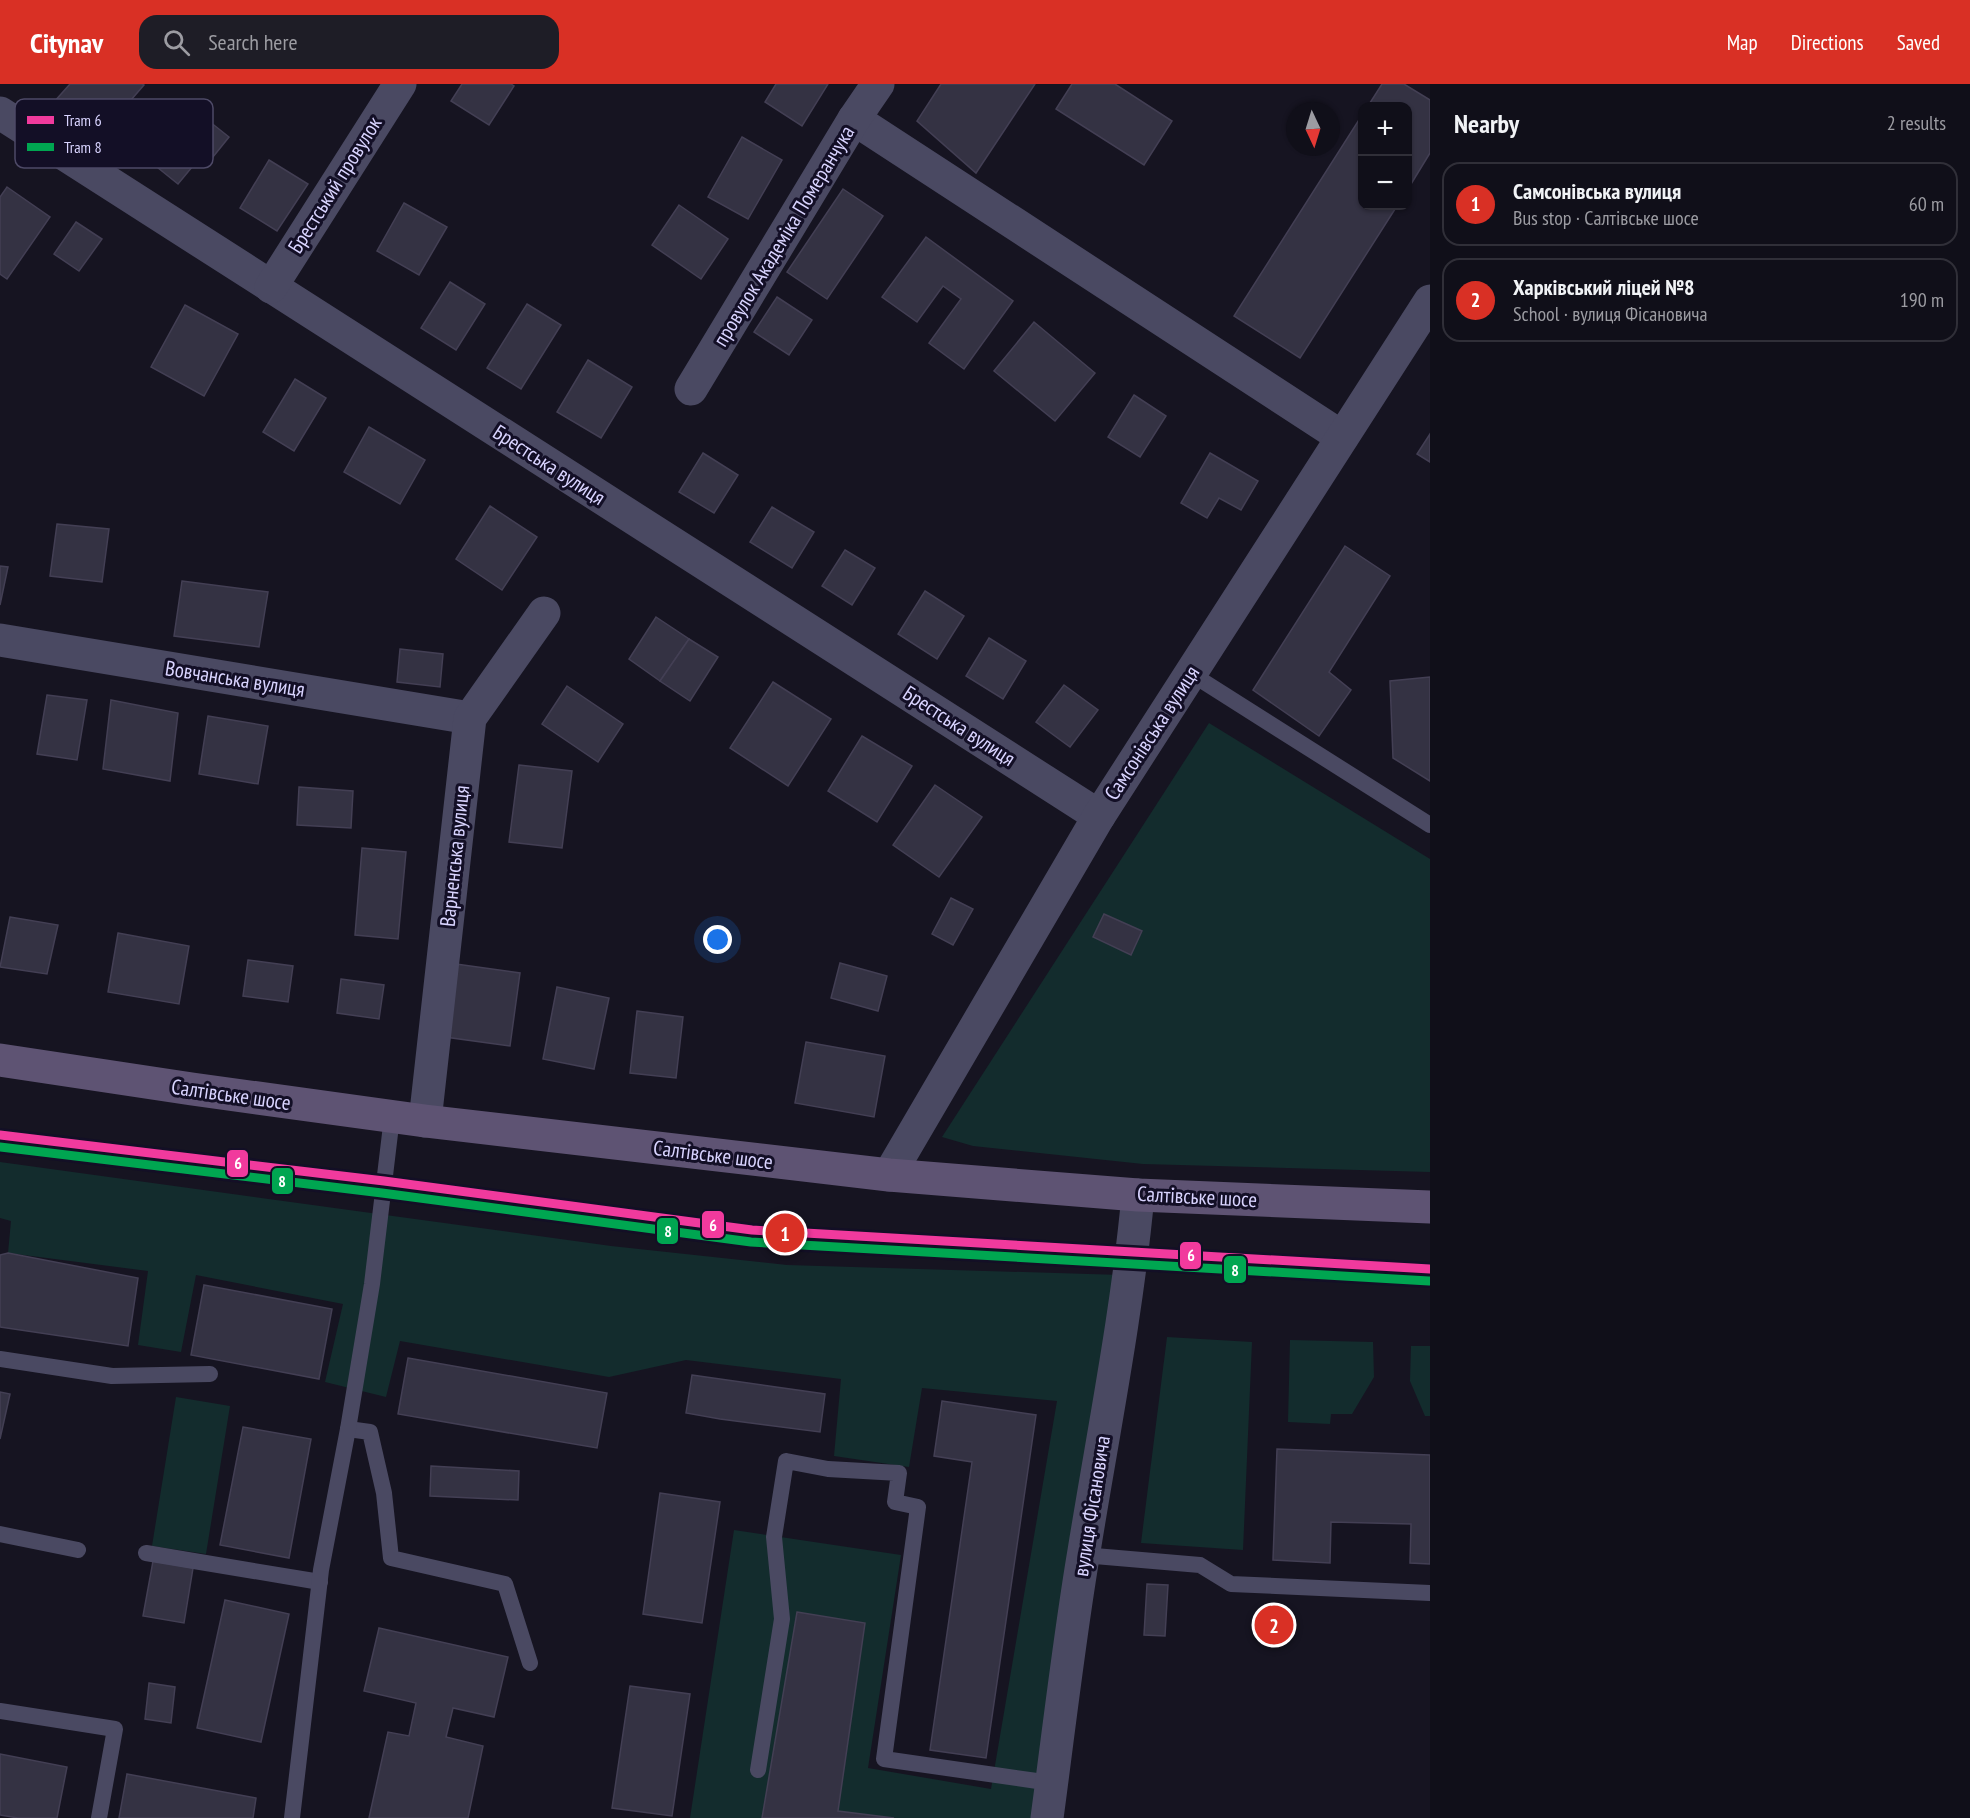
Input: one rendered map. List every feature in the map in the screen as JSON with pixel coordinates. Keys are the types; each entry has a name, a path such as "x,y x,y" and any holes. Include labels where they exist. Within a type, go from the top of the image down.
{"main road":[{"name":"Салтівське шосе","path":"0,1060 392,1117 890,1175 1138,1195 1430,1207"}],"street":[{"name":"Брестський провулок","path":"271,287 400,84"},
{"name":"провулок Академіка Померанчука","path":"691,389 854,119 878,84"},
{"name":"Брестська вулиця","path":"0,113 15,123"},
{"path":"854,119 1342,437"},
{"name":"Брестська вулиця","path":"86,168 1099,816"},
{"name":"Самсонівська вулиця","path":"890,1175 1099,816 1430,301"},
{"name":"Варненська вулиця","path":"425,1121 470,718 544,613"},
{"name":"Вовчанська вулиця","path":"0,640 470,718"},
{"name":"вулиця Фісановича","path":"1047,1818 1083,1555 1133,1252 1138,1195"}],"lane":[{"path":"1191,673 1430,825"},
{"path":"292,1818 320,1582 372,1284 392,1117"},
{"path":"0,1359 112,1376 210,1374"},
{"path":"348,1429 370,1432 384,1493 391,1558 505,1584 530,1663"},
{"path":"758,1770 782,1619 774,1537 786,1461 828,1469 900,1473 896,1502 918,1507 884,1759 1052,1783"},
{"path":"0,1534 78,1550"},
{"path":"146,1553 320,1582"},
{"path":"1083,1555 1200,1565 1231,1584 1430,1593"},
{"path":"0,1711 115,1729 99,1818"}],"green space":[{"path":"1209,723 1430,859 1430,1172 1143,1164 973,1146 942,1137"},
{"path":"0,1162 611,1246 787,1265 1121,1275 1039,1818 690,1818 734,1530 901,1555 868,1768 991,1789 1057,1401 922,1388 909,1467 834,1456 841,1379 686,1360 609,1377 400,1341 386,1397 325,1382 343,1304 196,1275 181,1352 138,1345 148,1271 8,1253 11,1221 0,1218"},
{"path":"1167,1337 1252,1342 1243,1550 1141,1543"},
{"path":"1290,1340 1373,1342 1374,1377 1352,1414 1331,1414 1330,1424 1288,1422"},
{"path":"1411,1346 1430,1346 1430,1416 1425,1416 1410,1381"},
{"path":"176,1397 230,1406 206,1554 152,1546"}],"building":[{"path":"70,84 144,85 132,99 57,99"},
{"path":"462,84 511,84 514,86 489,125 451,101"},
{"path":"776,84 828,84 802,126 765,102"},
{"path":"941,84 1035,84 976,173 917,121"},
{"path":"1072,84 1115,84 1172,121 1144,165 1056,109"},
{"path":"1382,84 1404,84 1430,100 1430,153 1412,182 1412,102 1371,102"},
{"path":"1358,121 1358,210 1394,210 1300,358 1234,316 1336,156 1340,156 1340,150"},
{"path":"213,124 229,137 213,157"},
{"path":"742,137 782,160 748,219 708,197"},
{"path":"269,160 308,184 277,231 240,208"},
{"path":"158,168 191,168 178,184"},
{"path":"7,187 50,217 7,279 0,274 0,197"},
{"path":"843,189 883,216 827,299 787,272"},
{"path":"404,203 447,227 419,275 377,251"},
{"path":"679,205 728,239 701,279 652,245"},
{"path":"76,222 102,239 79,271 54,254"},
{"path":"926,237 1013,301 964,369 929,343 961,299 943,286 917,322 882,297"},
{"path":"450,282 485,304 456,350 421,328"},
{"path":"777,297 812,320 789,355 754,332"},
{"path":"527,304 561,325 521,389 487,368"},
{"path":"185,305 238,334 204,396 151,367"},
{"path":"1034,322 1095,373 1055,421 994,371"},
{"path":"588,360 632,387 601,438 557,412"},
{"path":"295,379 326,398 294,451 263,432"},
{"path":"1134,395 1166,416 1140,457 1108,437"},
{"path":"369,427 425,460 400,504 344,472"},
{"path":"1430,434 1430,462 1417,454"},
{"path":"703,453 738,475 714,513 679,492"},
{"path":"1210,453 1258,481 1241,510 1219,498 1207,518 1181,503"},
{"path":"490,506 537,537 502,590 456,559"},
{"path":"772,507 814,532 792,568 750,542"},
{"path":"57,524 109,529 102,582 50,576"},
{"path":"1345,546 1390,576 1329,672 1351,690 1319,736 1253,690"},
{"path":"845,550 875,568 852,605 822,586"},
{"path":"0,566 8,567 0,605"},
{"path":"182,581 268,592 259,647 174,636"},
{"path":"925,591 964,616 937,659 898,634"},
{"path":"656,617 689,639 660,681 629,659"},
{"path":"989,638 1026,661 1003,699 966,676"},
{"path":"689,639 718,657 690,701 660,681"},
{"path":"400,649 443,654 440,687 397,682"},
{"path":"1430,677 1430,781 1393,758 1390,681"},
{"path":"773,682 831,719 788,786 730,748"},
{"path":"1064,685 1098,710 1070,747 1036,722"},
{"path":"567,686 623,724 598,762 542,724"},
{"path":"47,695 87,700 77,760 37,754"},
{"path":"111,700 178,713 170,781 103,769"},
{"path":"208,716 268,726 258,784 199,774"},
{"path":"862,736 912,766 877,822 828,791"},
{"path":"519,765 572,771 562,848 509,842"},
{"path":"935,785 982,817 939,877 893,845"},
{"path":"299,787 353,791 351,828 297,825"},
{"path":"362,848 406,852 398,939 355,935"},
{"path":"951,898 973,909 953,945 932,934"},
{"path":"1104,914 1142,931 1131,955 1093,937"},
{"path":"10,917 58,925 47,974 0,967"},
{"path":"118,933 189,946 179,1004 108,992"},
{"path":"248,960 293,966 288,1002 243,996"},
{"path":"840,963 887,976 878,1011 831,998"},
{"path":"456,964 520,973 510,1046 445,1037"},
{"path":"341,979 384,985 379,1019 337,1013"},
{"path":"557,987 609,998 594,1069 543,1059"},
{"path":"637,1011 683,1017 676,1078 630,1073"},
{"path":"806,1042 885,1056 874,1117 795,1103"},
{"path":"8,1253 138,1278 128,1346 0,1327 0,1255"},
{"path":"204,1285 332,1309 319,1379 191,1355"},
{"path":"408,1358 607,1393 597,1448 398,1414"},
{"path":"692,1375 825,1394 820,1432 686,1413"},
{"path":"0,1392 10,1394 0,1439"},
{"path":"942,1401 1036,1415 986,1758 930,1750 972,1462 934,1456"},
{"path":"243,1427 311,1439 289,1558 220,1545"},
{"path":"1277,1449 1430,1455 1430,1564 1410,1563 1411,1524 1331,1522 1330,1563 1273,1560"},
{"path":"431,1466 519,1471 518,1500 430,1496"},
{"path":"660,1493 720,1502 702,1623 643,1614"},
{"path":"153,1561 193,1568 184,1623 143,1616"},
{"path":"1147,1584 1168,1585 1165,1636 1144,1635"},
{"path":"225,1600 289,1614 261,1742 197,1728"},
{"path":"797,1612 865,1623 838,1811 894,1818 762,1818"},
{"path":"379,1628 508,1657 494,1717 453,1708 446,1737 483,1746 468,1818 369,1818 388,1732 409,1736 416,1703 364,1691"},
{"path":"149,1683 175,1687 171,1723 145,1719"},
{"path":"630,1686 690,1694 672,1816 612,1808"},
{"path":"0,1754 67,1767 57,1818 18,1818 0,1815"},
{"path":"127,1774 256,1798 253,1818 119,1818"}],"tram line":[{"name":"6","path":"0,1135 384,1181 752,1230 1430,1269"},
{"name":"8","path":"0,1147 382,1193 751,1242 1429,1281"}],"place":[{"name":"Самсонівська вулиця","path":"785,1233"},
{"name":"Харківський ліцей №8","path":"1274,1625"}]}
